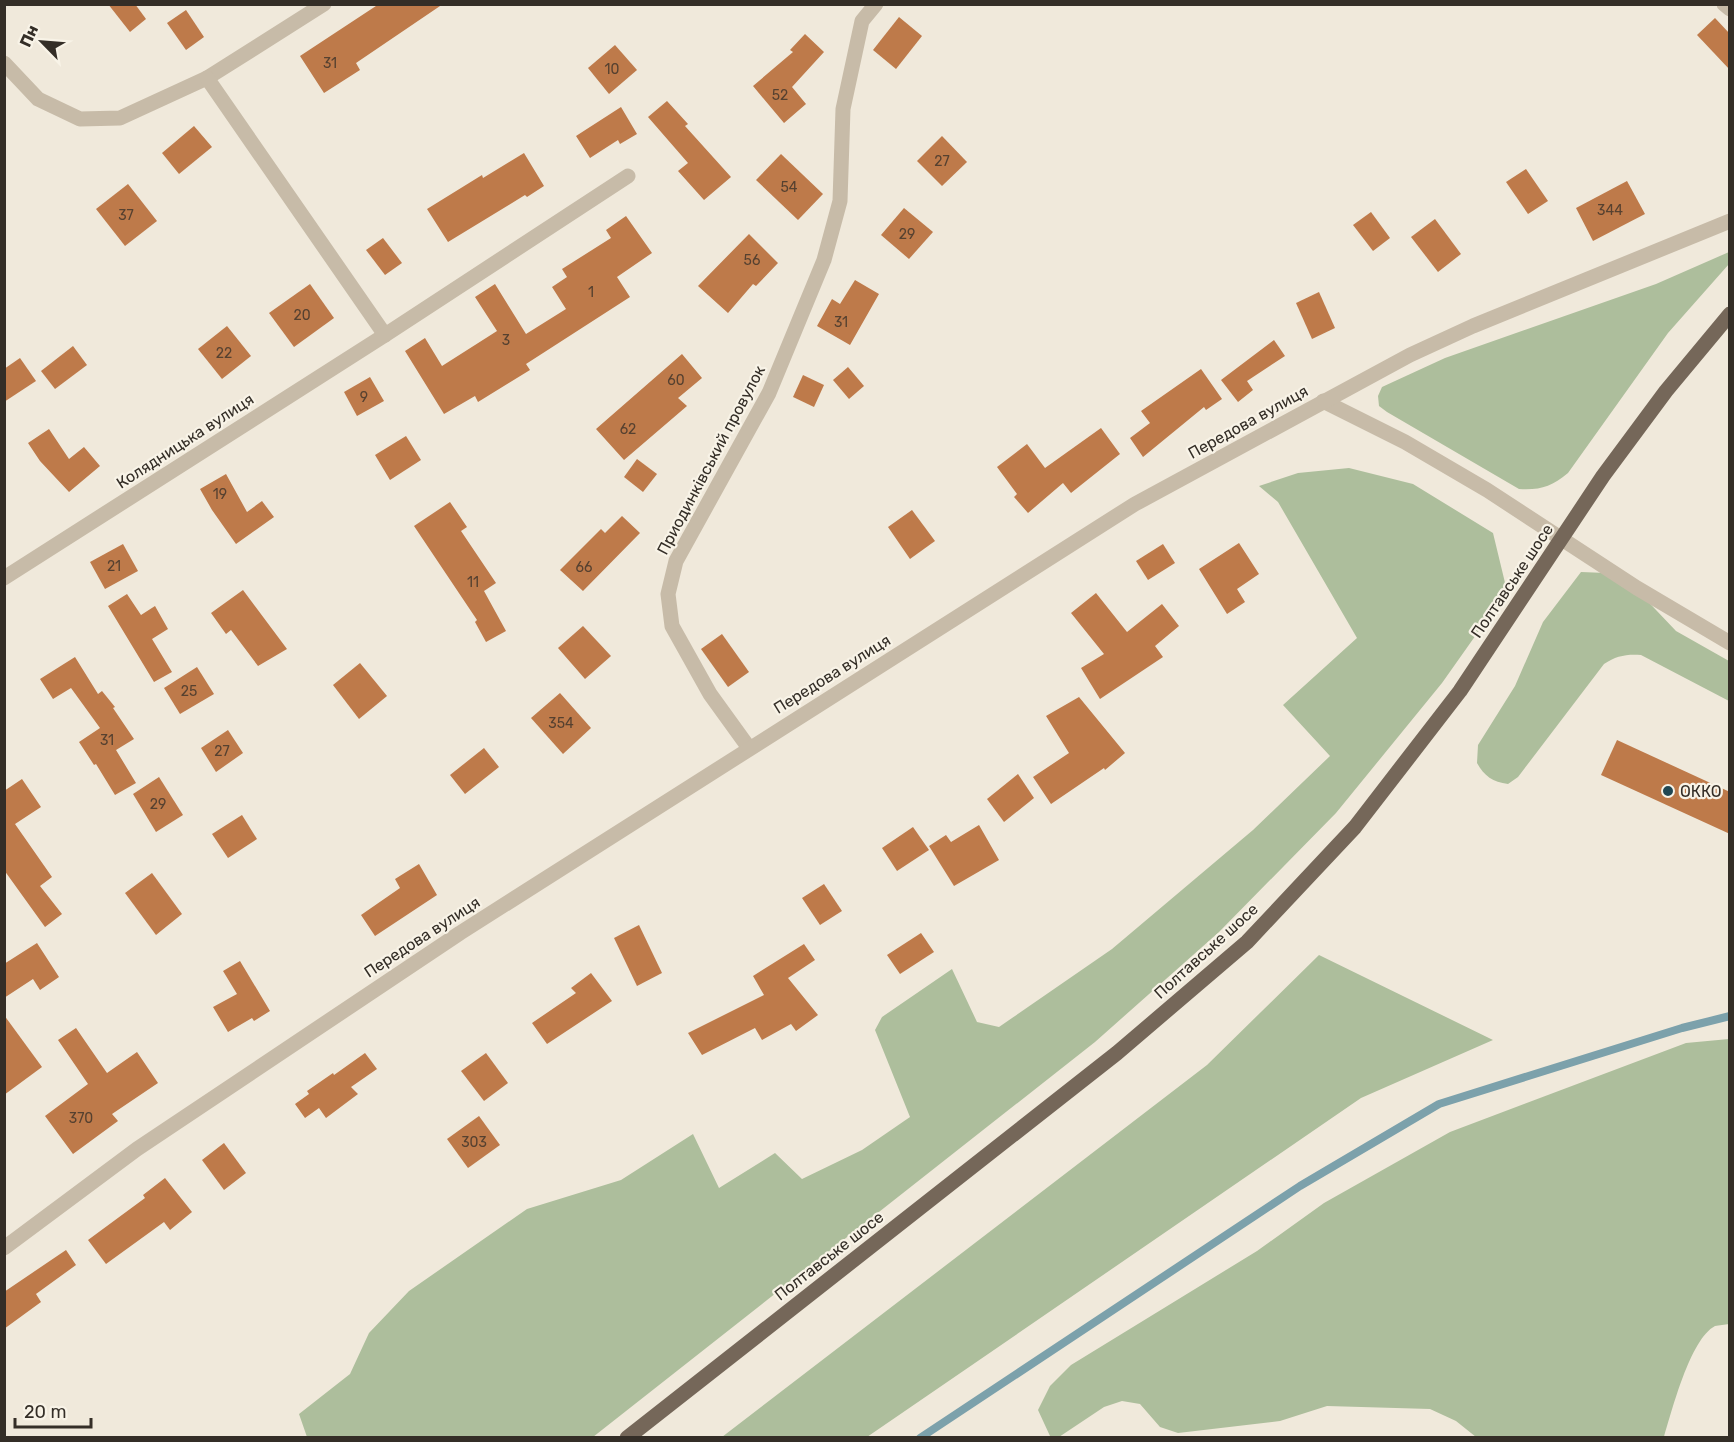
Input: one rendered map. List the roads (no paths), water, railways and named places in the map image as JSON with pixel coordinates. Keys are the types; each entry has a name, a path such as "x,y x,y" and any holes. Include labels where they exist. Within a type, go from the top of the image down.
{"main road":[{"name":"Полтавське шосе","path":"627,1437 1117,1053 1247,942 1355,827 1460,691 1604,476 1659,401 1730,314"}],"street":[{"path":"4,63 38,99 80,118 120,118 207,78 324,4"},
{"name":"Приодинківський провулок","path":"749,748 710,694 672,626 668,594 676,561 769,393 824,261 840,201 843,109 862,21 876,4"},
{"path":"1724,4 1730,9"},
{"path":"207,78 386,335"},
{"name":"Колядницька вулиця","path":"4,578 386,335 628,176"},
{"name":"Передова вулиця","path":"4,1248 137,1149 451,939 1135,504 1410,355 1473,326 1730,221"},
{"path":"1323,401 1406,442 1487,490 1561,540 1730,643"}],"waterway":[{"path":"920,1438 1300,1186 1439,1104 1682,1028 1730,1016"}],"place":[{"name":"ОККО","path":"1668,791"}]}
